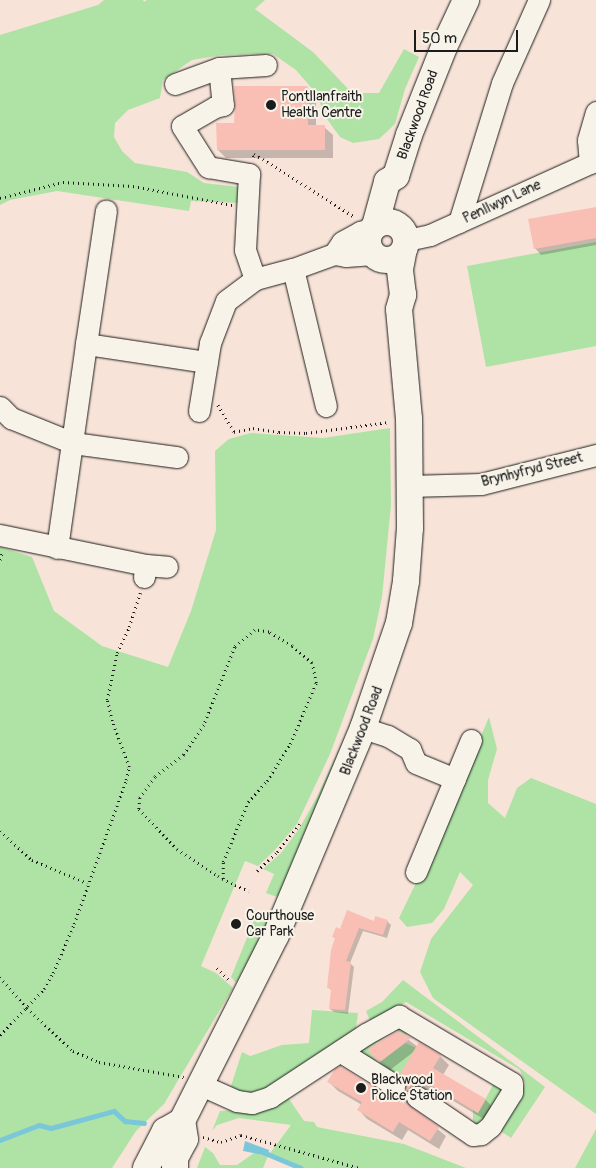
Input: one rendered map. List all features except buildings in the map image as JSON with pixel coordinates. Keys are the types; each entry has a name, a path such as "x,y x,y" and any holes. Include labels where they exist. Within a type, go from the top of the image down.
{"main road":[{"name":"Blackwood Road","path":"399,309 389,296 371,237 387,182 396,176 409,135 440,56 466,0"},
{"name":"Blackwood Road","path":"170,1165 185,1139 182,1121 193,1081 276,935 363,728 399,623 406,581 410,528 409,419 399,309 403,295 400,269 404,241 400,185 396,176"},
{"path":"390,222 404,241 392,260 380,259 371,237 390,222"},
{"name":"Blackwood Road","path":"146,1168 165,1131 182,1121"}],"street":[{"path":"459,222 502,84 539,0"},
{"path":"175,84 219,68 266,65"},
{"path":"219,68 223,105 215,107 182,126 208,167 249,174 246,250 255,279"},
{"path":"593,162 588,140 596,112"},
{"name":"Penllwyn Lane","path":"404,241 430,235 593,162"},
{"path":"57,548 106,210"},
{"path":"200,411 210,343 226,301 255,279 293,270 334,254 346,256 371,237"},
{"path":"293,270 326,406"},
{"path":"86,344 207,362"},
{"path":"0,407 11,418 73,443 177,457"},
{"name":"Brynhyfryd Street","path":"409,486 481,484 596,455"},
{"path":"0,535 145,571 167,567"},
{"path":"363,728 388,736 410,748 416,763 455,779"},
{"path":"416,872 471,740"},
{"path":"193,1081 237,1101 252,1103 270,1097 366,1034 399,1016 512,1083 512,1092 490,1126 482,1134 473,1135 417,1098"},
{"path":"342,1050 346,1055 394,1084"}],"path":[{"path":"249,174 254,154 371,237"},
{"path":"0,198 63,182 133,186 248,208"},
{"path":"204,386 210,390 234,432 252,428 306,433 396,421"},
{"path":"0,1035 44,989 53,973 74,924 87,883 126,780 129,766 112,722 107,700 117,653 130,627 145,571"},
{"path":"223,879 223,862 248,802 268,781 290,744 316,682 312,663 292,646 269,632 255,630 235,647 204,725 184,755 155,778 140,798 139,809 177,849 223,879 249,891"},
{"path":"257,871 277,852 303,819"},
{"path":"0,831 32,860 87,883"},
{"path":"217,968 232,984"},
{"path":"0,977 27,1008 73,1051 99,1062 193,1081"},
{"path":"182,1121 208,1139 221,1142 240,1135 359,1168"}],"green space":[{"path":"104,0 143,0 144,2 147,0 265,0 255,9 313,52 352,93 379,93 404,49 419,57 405,89 395,124 379,139 353,143 340,137 327,119 315,92 296,70 273,54 222,55 192,60 163,80 160,98 128,110 115,123 114,137 122,151 135,163 187,172 204,183 239,187 241,203 191,201 189,211 57,191 10,200 0,205 0,35 98,5"},
{"path":"596,242 596,346 486,367 467,266"},
{"path":"400,424 402,523 399,570 392,622 346,753 298,871 293,870 283,893 279,897 274,896 266,893 274,874 263,869 281,853 299,829 318,795 347,732 388,617 399,535 397,425"},
{"path":"390,428 391,505 382,597 373,639 330,754 297,824 274,851 258,866 245,861 201,966 216,973 233,988 164,1104 136,1131 112,1168 0,1168 0,547 32,557 54,611 102,646 168,667 191,611 216,530 215,451 229,439 251,433 323,438"},
{"path":"489,717 497,749 488,780 488,803 505,818 517,788 531,778 596,804 596,1114 433,998 420,972 431,939 473,885 460,872 444,909 432,923 407,927 399,918 441,831"},
{"path":"257,913 268,919 269,922 236,983 231,977"},
{"path":"403,980 545,1087 511,1138 499,1130 522,1092 525,1083 520,1070 406,1002 371,1023 366,1011 382,1002"},
{"path":"312,1010 358,1013 355,1035 271,1090 237,1094 231,1086 242,1052 250,1056 282,1045 309,1043"},
{"path":"395,1026 409,1031 406,1035 395,1030 368,1049 378,1063 406,1043 416,1048 398,1078 361,1055 359,1051"},
{"path":"496,1079 504,1085 503,1100 478,1124 475,1123 473,1120 473,1110 478,1113"},
{"path":"287,1096 304,1121 314,1122 317,1127 404,1144 466,1168 297,1168 268,1156 291,1125 239,1118 217,1125 212,1131 220,1111 236,1110"},
{"path":"596,1129 596,1168 575,1168"},
{"path":"205,1147 213,1153 220,1165 237,1165 254,1153 268,1156 263,1168 197,1168"}],"water":[{"path":"245,1141 269,1150 268,1156 243,1151"}],"waterway":[{"path":"0,1140 39,1125 51,1128 114,1111 125,1121 144,1123"},
{"path":"263,1152 301,1168"}],"place":[{"name":"Pontllanfraith Health Centre","path":"271,105"},
{"name":"Courthouse Car Park","path":"236,924"},
{"name":"Blackwood Police Station","path":"361,1088"}]}
